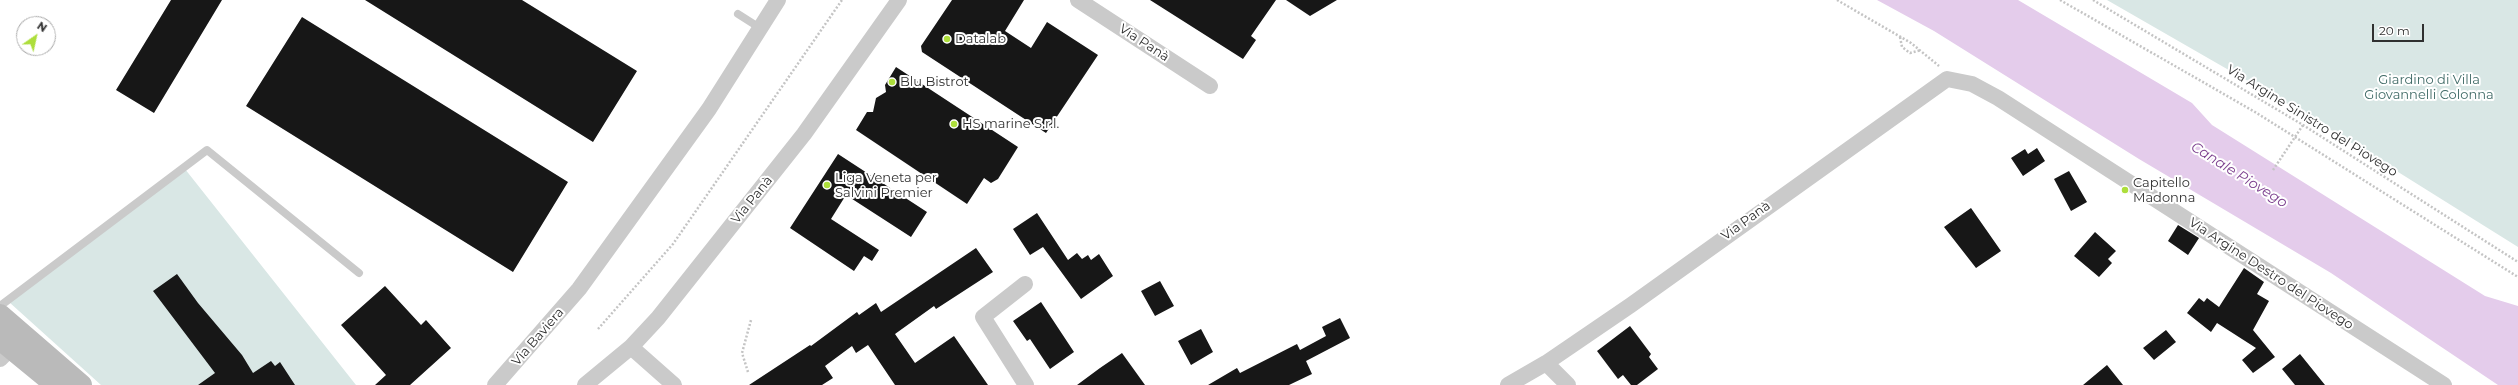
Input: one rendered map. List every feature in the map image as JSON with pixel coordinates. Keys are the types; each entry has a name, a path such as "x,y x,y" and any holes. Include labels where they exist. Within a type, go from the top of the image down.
{"main road":[{"path":"0,312 81,385"},
{"path":"4,349 56,385"}],"street":[{"path":"760,28 778,0"},
{"name":"Via Panà","path":"586,385 631,347 658,318 804,134 899,0"},
{"name":"Via Panà","path":"1078,0 1210,86"},
{"name":"Via Baviera","path":"496,385 580,289 709,109 760,28"},
{"name":"Via Panà","path":"1508,385 1546,363 1947,79"},
{"name":"Via Argine Destro del Piovego","path":"1947,79 1972,84 1998,98 2444,385"},
{"path":"1025,284 983,317 1026,385"},
{"path":"0,312 4,349"},
{"path":"631,347 674,385"},
{"path":"1546,363 1568,385"}],"lane":[{"path":"738,14 760,28"},
{"path":"0,312 207,150 359,273"}],"path":[{"path":"598,329 652,270 673,244 842,0"},
{"path":"1837,0 1921,50 1936,62 1947,79"},
{"path":"2060,0 2295,136 2427,222 2518,277"},
{"name":"Via Argine Sinistro del Piovego","path":"2093,0 2303,125 2518,262"},
{"path":"1900,37 1902,47 1910,53 1921,50"},
{"path":"2273,170 2303,125"},
{"path":"748,372 742,353 751,320"}],"green space":[{"name":"Giardino di Villa Giovannelli Colonna","path":"2107,0 2518,0 2518,247 2307,115"},
{"path":"185,169 356,385 101,385 9,302"}],"water":[{"name":"Canale Piovego","path":"1877,0 2018,0 2192,103 2212,125 2485,296 2518,306 2518,385 2498,385 2331,273 2139,159 1934,31"}],"building":[{"path":"171,0 222,0 154,113 116,90"},
{"path":"365,0 522,0 637,71 593,142"},
{"path":"952,0 1024,0 1005,31 1031,48 1047,22 1098,55 1046,133 922,52 921,46"},
{"path":"1150,0 1276,0 1251,36 1256,40 1243,59"},
{"path":"1286,0 1337,0 1310,16"},
{"path":"302,17 568,182 513,272 246,106"},
{"path":"896,67 1018,147 998,179 991,183 984,178 967,204 856,130 867,112 873,112 876,98 886,92 885,85"},
{"path":"2037,148 2045,161 2023,176 2011,158 2025,149 2028,154"},
{"path":"838,154 927,212 911,237 846,195 831,219 879,250 872,261 864,256 854,271 790,228"},
{"path":"2069,171 2087,202 2071,211 2054,179"},
{"path":"1971,208 2001,251 1976,268 1944,227"},
{"path":"1037,213 1068,260 1077,253 1082,259 1088,255 1091,260 1099,254 1113,276 1081,299 1043,247 1030,255 1013,229"},
{"path":"2178,225 2199,238 2188,255 2168,241"},
{"path":"2095,232 2116,251 2108,259 2112,263 2099,277 2074,256"},
{"path":"976,248 993,272 936,309 934,306 895,334 915,363 954,336 988,385 895,385 868,345 856,353 852,346 825,366 833,378 822,385 749,385 810,345 811,346 857,312 859,315 876,303 881,312"},
{"path":"2244,268 2264,282 2257,294 2269,301 2253,330 2275,357 2253,373 2242,360 2256,348 2217,323 2211,332 2187,313 2199,298 2204,302 2207,298 2219,307"},
{"path":"177,274 198,303 242,355 253,373 271,361 275,366 280,362 295,385 198,385 215,373 153,291"},
{"path":"1160,281 1174,306 1155,316 1141,291"},
{"path":"385,286 421,325 426,320 451,348 410,385 375,385 386,375 341,325"},
{"path":"1041,302 1074,352 1050,369 1030,339 1027,341 1013,321"},
{"path":"1340,318 1350,338 1306,361 1312,374 1289,385 1208,385 1237,368 1240,373 1297,344 1300,350 1326,336 1322,327"},
{"path":"1630,326 1651,354 1649,357 1658,369 1637,385 1631,385 1623,375 1618,379 1597,351"},
{"path":"1201,329 1213,352 1191,365 1178,341"},
{"path":"2166,330 2176,342 2154,360 2143,348"},
{"path":"1122,353 1145,385 1077,385 1100,368"},
{"path":"2300,354 2325,385 2295,385 2282,369"},
{"path":"2107,365 2123,385 2083,385"}],"place":[{"name":"Datalab","path":"947,39"},
{"name":"Blu Bistrot","path":"892,82"},
{"name":"HS marine S.r.l.","path":"954,124"},
{"name":"Liga Veneta per Salvini Premier","path":"827,185"},
{"name":"Capitello Madonna","path":"2125,190"}]}
